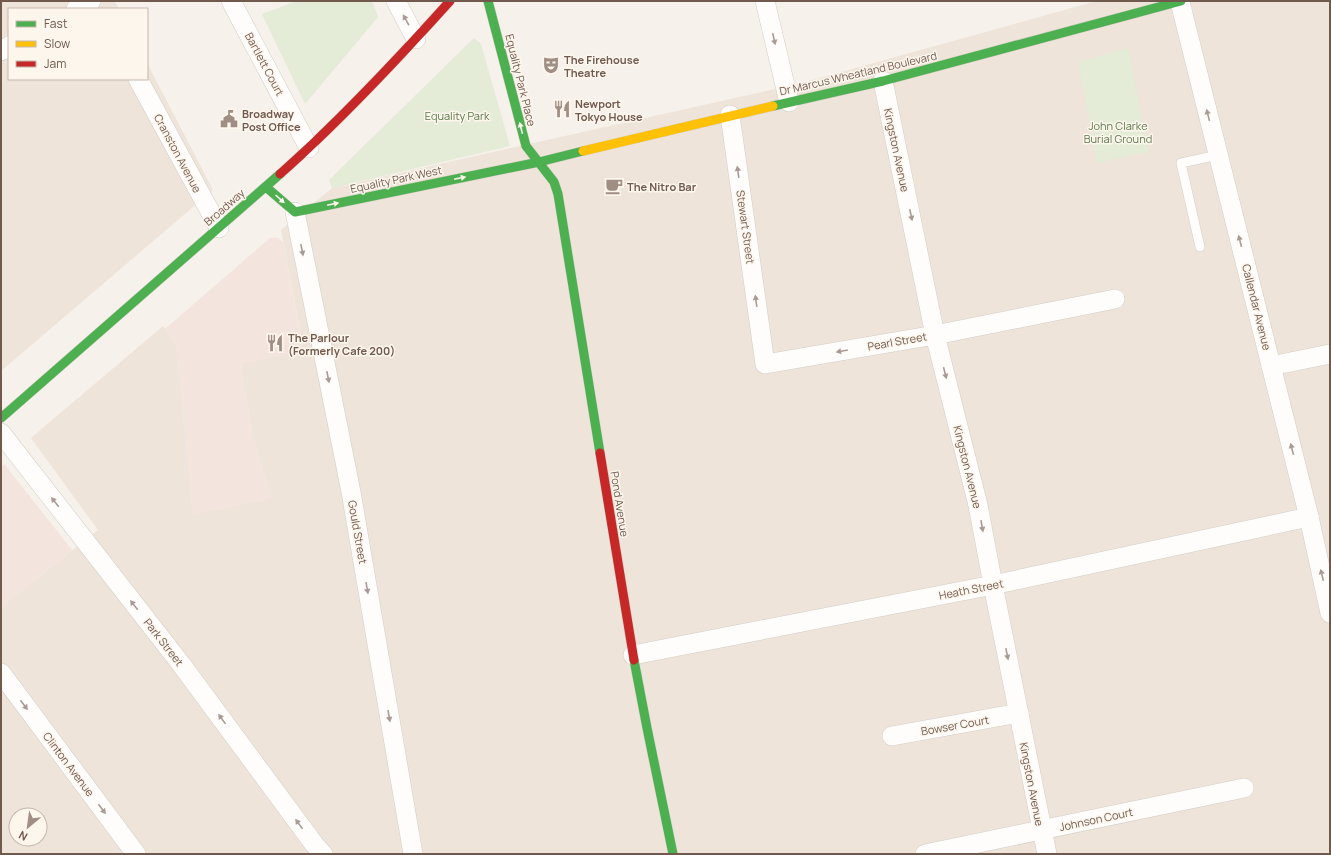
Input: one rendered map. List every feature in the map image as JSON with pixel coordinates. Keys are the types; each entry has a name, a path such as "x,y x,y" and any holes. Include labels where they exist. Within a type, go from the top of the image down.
{"street":[{"path":"78,8 91,1"},
{"name":"Bartlett Court","path":"231,1 309,148"},
{"path":"396,1 416,39"},
{"name":"Broadway","path":"1,418 309,148 416,39 450,1"},
{"name":"Equality Park Place","path":"488,1 526,146 539,162"},
{"path":"765,1 789,102"},
{"name":"Dr Marcus Wheatland Boulevard","path":"539,162 730,115 883,80 1143,6 1180,1"},
{"name":"Callendar Avenue","path":"1180,1 1272,366 1309,517 1330,613"},
{"name":"Cranston Avenue","path":"139,80 219,228"},
{"name":"Kingston Avenue","path":"883,80 936,335 978,505 1047,854"},
{"name":"Stewart Street","path":"730,115 761,340"},
{"name":"Equality Park West","path":"295,212 539,162"},
{"name":"Pond Avenue","path":"539,162 554,182 558,194 581,323 607,502 633,655 673,854"},
{"path":"266,187 295,212"},
{"name":"Gould Street","path":"295,212 351,492 413,854"},
{"name":"Pearl Street","path":"761,340 765,364 936,335 1115,299"},
{"path":"1272,366 1330,354"},
{"name":"Park Street","path":"1,433 180,664 323,854"},
{"name":"Heath Street","path":"633,655 993,585 1309,517"},
{"name":"Clinton Avenue","path":"1,674 136,854"},
{"name":"Bowser Court","path":"892,736 1019,714"},
{"name":"Johnson Court","path":"925,854 1244,788"}],"lane":[{"path":"1200,247 1181,163 1218,155"}],"shaded area":[{"path":"1,1 115,1 118,8 8,8 8,80 148,80 148,65 213,190 1,371"},
{"path":"1097,1 1330,1 1330,854 1,854 1,607 98,530 31,438 163,326 176,345 193,514 271,498 252,433 241,363 304,351 281,230 332,188 802,83"},
{"path":"270,238 278,238 283,242 304,352 241,363 252,433 271,498 193,515 176,345 165,329"},
{"path":"4,464 72,550 75,548 1,607 1,467"}],"green space":[{"path":"297,1 372,1 378,17 305,104 262,14"},
{"name":"Equality Park","path":"474,38 481,44 510,146 332,188 329,180"},
{"name":"John Clarke Burial Ground","path":"1128,48 1149,152 1097,163 1078,62"}],"traffic: fast":[{"path":"488,1 526,146 554,182 558,194 600,453"},
{"path":"773,106 883,81 1181,1"},
{"path":"266,187 295,212 539,162 583,151"},
{"path":"1,418 280,174"},
{"path":"634,660 673,854"}],"traffic: slow":[{"path":"583,151 773,106"}],"traffic: jam":[{"path":"280,174 367,90 450,1"},
{"path":"600,453 634,660"}],"place":[{"name":"The Firehouse Theatre","path":"551,65"},
{"name":"Newport Tokyo House","path":"562,109"},
{"name":"Broadway Post Office","path":"229,119"},
{"name":"The Nitro Bar","path":"614,186"},
{"name":"The Parlour (Formerly Cafe 200)","path":"275,343"}]}
